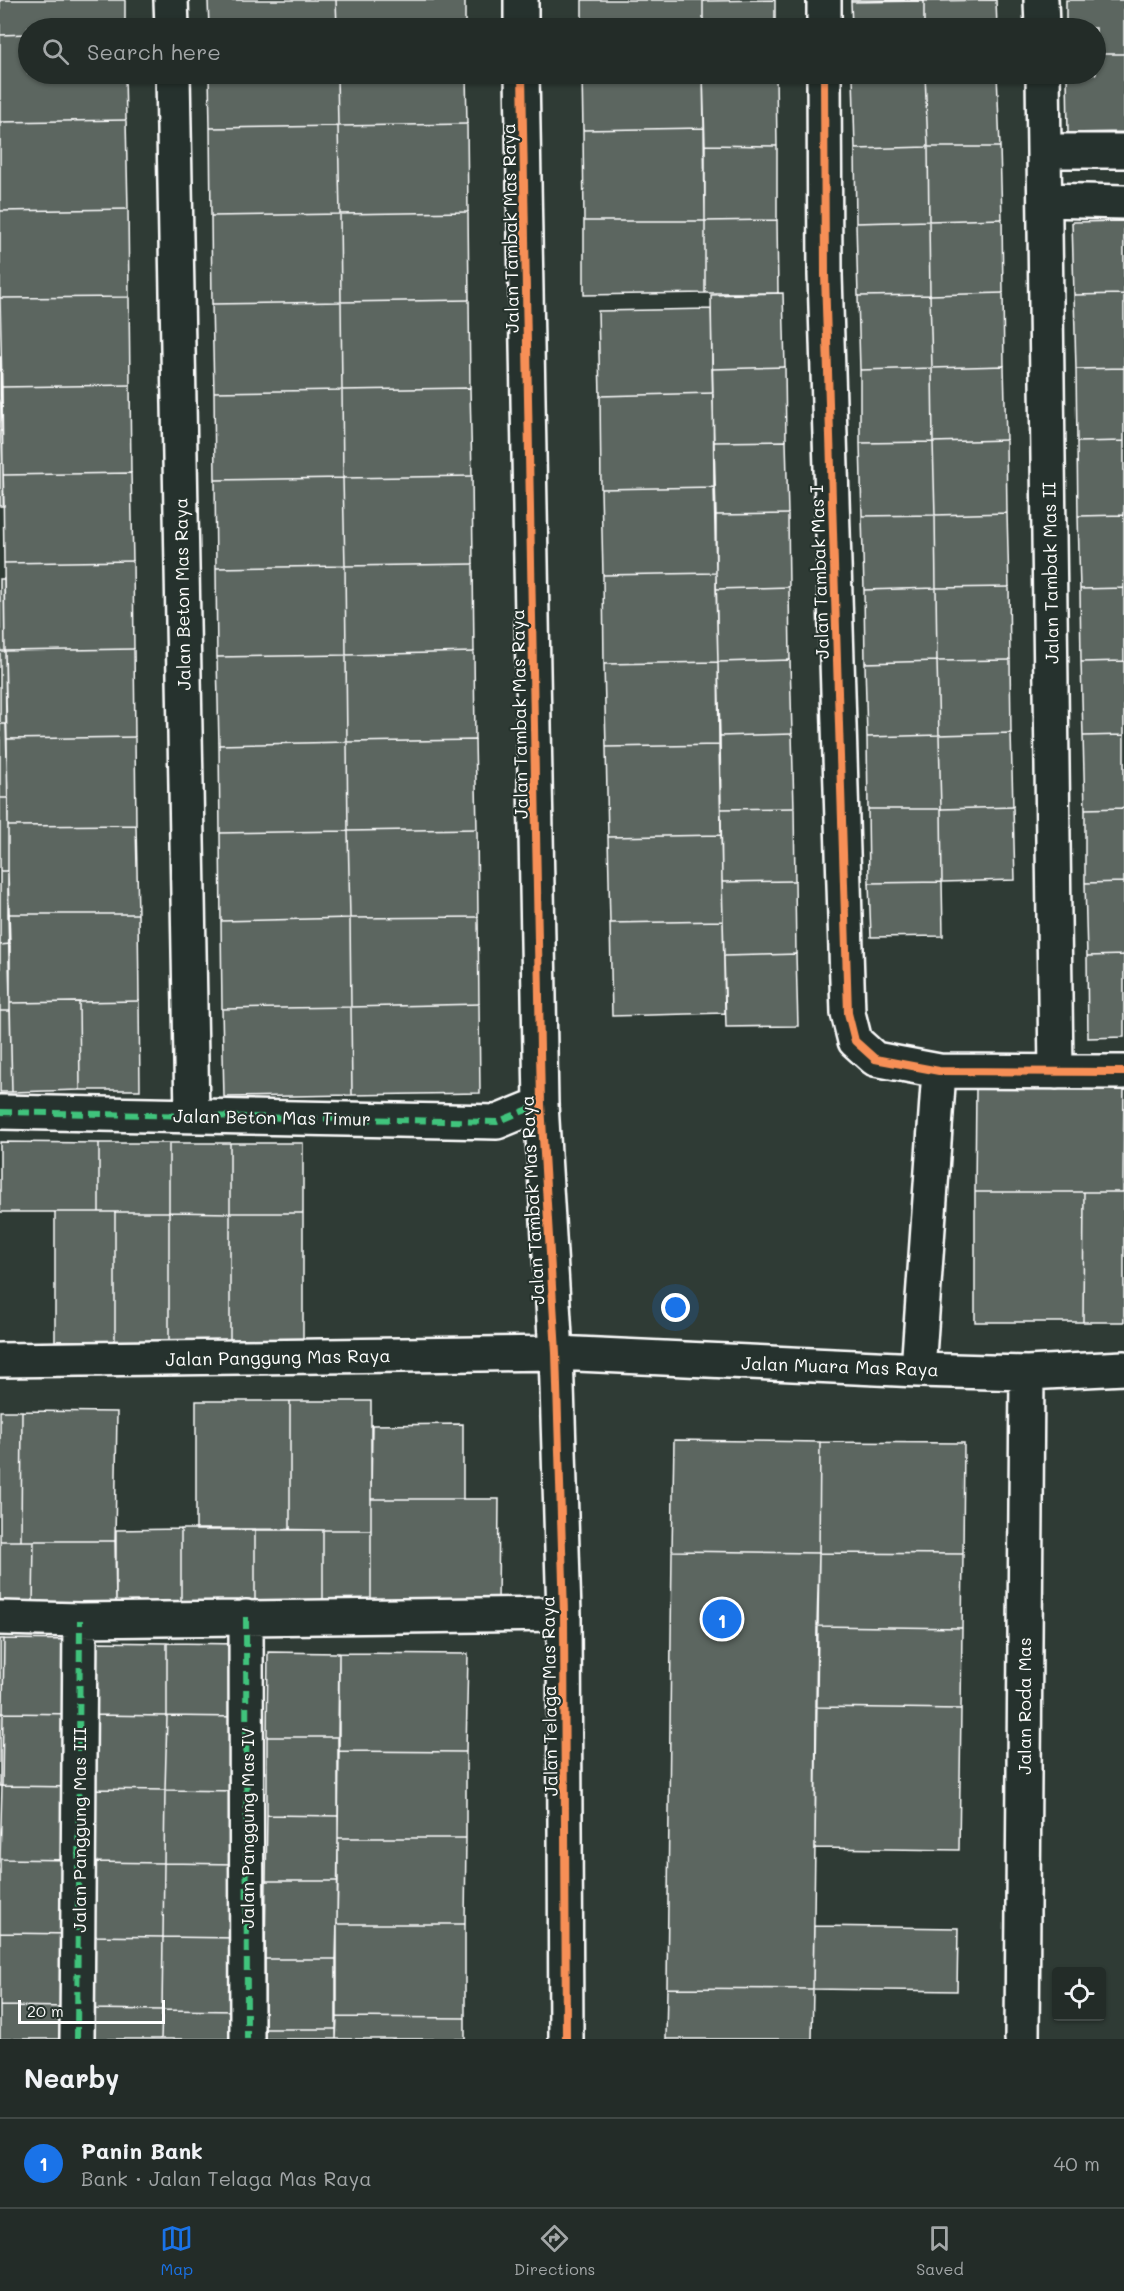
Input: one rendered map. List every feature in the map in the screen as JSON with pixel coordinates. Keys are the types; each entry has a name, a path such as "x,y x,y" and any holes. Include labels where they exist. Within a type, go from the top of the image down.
{"street":[{"path":"171,0 172,18"},
{"path":"521,0 521,18"},
{"path":"824,0 824,18"},
{"path":"1041,0 1042,18"},
{"name":"Jalan Beton Mas Raya","path":"172,84 192,1115"},
{"name":"Jalan Tambak Mas Raya","path":"522,84 541,1104 556,1353"},
{"name":"Jalan Tambak Mas I","path":"824,84 825,287 848,1013 855,1041 875,1059 939,1071"},
{"name":"Jalan Tambak Mas II","path":"1043,84 1056,1072"},
{"path":"1045,151 1124,151"},
{"path":"1045,200 1124,202"},
{"path":"918,1370 939,1071 1124,1072"},
{"name":"Jalan Beton Mas Timur","path":"0,1112 497,1122 541,1104"},
{"name":"Jalan Muara Mas Raya","path":"556,1353 918,1370 1027,1372 1124,1368"},
{"name":"Jalan Panggung Mas Raya","path":"0,1360 556,1353"},
{"name":"Jalan Telaga Mas Raya","path":"556,1353 564,1614 566,2039"},
{"name":"Jalan Roda Mas","path":"1022,2039 1027,1372"},
{"path":"0,1618 80,1620 564,1614"},
{"name":"Jalan Panggung Mas IV","path":"246,1617 247,2039"},
{"name":"Jalan Panggung Mas III","path":"77,2039 80,1620"}],"building":[{"path":"0,0 125,0 125,18 18,18 18,34 0,35"},
{"path":"208,0 336,0 337,18 209,18"},
{"path":"336,0 465,0 465,18 337,18"},
{"path":"582,0 703,0 703,18 582,18"},
{"path":"775,0 775,18 703,18 703,1"},
{"path":"851,0 924,0 924,1 851,2"},
{"path":"996,0 997,18 924,18 924,1"},
{"path":"1066,0 1124,0 1124,54 1106,54 1106,18 1066,18"},
{"path":"924,1 924,18 852,18 851,2"},
{"path":"18,34 18,84 125,84 126,120 0,122 0,35"},
{"path":"1106,54 1124,54 1124,132 1068,133 1067,84 1106,84"},
{"path":"209,84 337,84 338,126 210,128"},
{"path":"337,84 466,84 467,124 338,126"},
{"path":"582,84 703,84 704,128 583,130"},
{"path":"703,84 776,84 777,146 705,145"},
{"path":"853,84 925,84 928,147 855,149"},
{"path":"925,84 997,84 1000,147 928,147"},
{"path":"126,120 128,209 0,211 0,122"},
{"path":"467,124 468,212 340,214 338,126"},
{"path":"338,126 340,214 211,216 210,128"},
{"path":"704,128 705,221 584,221 583,130"},
{"path":"705,145 777,146 777,220 705,221"},
{"path":"928,147 929,221 856,223 855,149"},
{"path":"928,147 1000,147 1002,219 929,221"},
{"path":"128,209 129,297 0,298 0,211"},
{"path":"468,212 469,300 341,302 340,214"},
{"path":"340,214 341,302 212,304 211,216"},
{"path":"1002,219 1003,293 930,295 929,221"},
{"path":"777,220 778,293 705,293 705,221"},
{"path":"584,221 705,221 705,293 584,295"},
{"path":"929,221 930,295 858,296 856,223"},
{"path":"1124,221 1124,294 1074,295 1072,222"},
{"path":"783,293 785,367 712,369 711,295"},
{"path":"1003,293 1004,366 932,368 930,295"},
{"path":"1124,294 1124,368 1076,369 1074,295"},
{"path":"930,295 932,368 860,370 858,296"},
{"path":"129,297 130,385 2,387 0,298"},
{"path":"469,300 470,388 342,390 341,302"},
{"path":"341,302 342,390 214,392 212,304"},
{"path":"711,309 713,393 600,396 598,311"},
{"path":"1,357 2,431 0,431"},
{"path":"1004,366 1006,440 933,442 932,368"},
{"path":"785,367 786,441 714,442 712,369"},
{"path":"932,368 933,442 860,443 860,370"},
{"path":"1124,368 1124,441 1077,442 1076,369"},
{"path":"130,385 131,473 3,475 2,387"},
{"path":"470,388 472,476 343,478 342,390"},
{"path":"342,390 343,478 215,480 214,392"},
{"path":"713,393 714,487 601,489 600,396"},
{"path":"0,431 2,431 4,506 0,506"},
{"path":"1006,440 1007,513 935,515 933,442"},
{"path":"786,441 788,514 716,515 714,442"},
{"path":"1124,441 1124,515 1078,516 1077,442"},
{"path":"933,442 935,515 862,516 860,443"},
{"path":"131,473 133,561 4,563 3,475"},
{"path":"472,476 473,564 345,566 343,478"},
{"path":"343,478 345,566 216,568 215,480"},
{"path":"714,487 716,573 603,575 601,489"},
{"path":"1007,513 1009,587 936,588 935,515"},
{"path":"788,514 789,587 716,589 716,515"},
{"path":"935,515 936,588 864,590 862,516"},
{"path":"1124,515 1124,588 1080,589 1078,516"},
{"path":"133,561 134,649 5,651 4,563"},
{"path":"473,564 474,652 346,655 345,566"},
{"path":"345,566 346,655 217,657 216,568"},
{"path":"716,573 718,662 604,664 603,575"},
{"path":"0,579 4,579 5,651 0,651"},
{"path":"789,587 790,660 718,662 716,589"},
{"path":"1009,587 1010,660 937,661 936,588"},
{"path":"936,588 937,661 865,663 864,590"},
{"path":"1124,588 1124,661 1081,662 1080,589"},
{"path":"134,649 135,737 7,739 5,651"},
{"path":"0,651 5,651 6,724 0,724"},
{"path":"474,652 475,740 347,742 346,655"},
{"path":"346,655 347,742 219,745 217,657"},
{"path":"790,660 792,734 720,736 718,662"},
{"path":"1010,660 1011,733 939,735 937,661"},
{"path":"937,661 939,735 867,737 865,663"},
{"path":"1124,661 1124,735 1083,736 1081,662"},
{"path":"718,662 719,745 606,747 604,664"},
{"path":"0,724 6,724 8,798 0,798"},
{"path":"1011,733 1013,807 941,809 939,735"},
{"path":"792,734 794,808 721,809 720,736"},
{"path":"939,735 941,809 868,809 867,737"},
{"path":"1124,735 1124,808 1085,809 1083,736"},
{"path":"135,737 136,825 8,826 7,739"},
{"path":"475,740 477,829 348,831 347,742"},
{"path":"347,742 348,831 220,833 219,745"},
{"path":"719,745 721,835 608,837 606,747"},
{"path":"0,798 8,798 8,871 0,871"},
{"path":"1013,807 1015,880 942,882 941,809"},
{"path":"794,808 795,881 722,882 721,809"},
{"path":"1124,808 1124,882 1085,883 1085,809"},
{"path":"868,809 941,809 942,882 869,883"},
{"path":"136,825 138,914 8,914 8,826"},
{"path":"477,829 478,917 350,918 348,831"},
{"path":"348,831 350,918 221,921 220,833"},
{"path":"721,835 723,921 610,923 608,837"},
{"path":"0,871 8,871 10,944 0,945"},
{"path":"795,881 796,954 724,956 722,882"},
{"path":"942,882 943,936 871,937 869,883"},
{"path":"1124,882 1124,955 1087,956 1085,883"},
{"path":"8,914 138,914 139,1001 10,1003"},
{"path":"478,917 479,1004 351,1007 350,918"},
{"path":"350,918 351,1007 222,1009 221,921"},
{"path":"723,921 725,1013 612,1016 610,923"},
{"path":"10,944 10,1011 0,1011 0,945"},
{"path":"796,954 798,1026 726,1027 724,956"},
{"path":"1124,955 1124,1037 1088,1038 1087,956"},
{"path":"139,1001 140,1090 80,1090 79,1002"},
{"path":"79,1002 80,1090 12,1092 10,1003"},
{"path":"479,1004 480,1093 352,1095 351,1007"},
{"path":"351,1007 352,1095 224,1097 222,1009"},
{"path":"0,1011 10,1011 12,1092 0,1092"},
{"path":"976,1088 1124,1089 1123,1192 975,1192"},
{"path":"0,1142 99,1143 99,1212 0,1212"},
{"path":"99,1143 169,1143 169,1212 99,1212"},
{"path":"169,1143 230,1143 230,1213 169,1212"},
{"path":"230,1143 303,1143 303,1213 230,1213"},
{"path":"975,1192 1084,1192 1083,1322 975,1322"},
{"path":"1084,1192 1124,1192 1124,1322 1083,1322"},
{"path":"55,1212 115,1212 115,1341 55,1341"},
{"path":"115,1212 169,1212 169,1342 115,1341"},
{"path":"169,1212 230,1213 230,1342 169,1342"},
{"path":"230,1213 303,1213 303,1342 230,1342"},
{"path":"196,1401 290,1401 290,1530 196,1530"},
{"path":"290,1401 371,1401 371,1530 290,1530"},
{"path":"0,1411 22,1411 21,1541 0,1541"},
{"path":"22,1411 117,1412 115,1541 21,1541"},
{"path":"463,1424 463,1499 371,1499 372,1425"},
{"path":"674,1440 820,1442 819,1553 672,1551"},
{"path":"820,1442 964,1443 963,1554 819,1553"},
{"path":"371,1499 499,1499 498,1606 371,1606"},
{"path":"181,1529 181,1605 116,1606 116,1530"},
{"path":"181,1529 255,1529 255,1605 181,1605"},
{"path":"255,1529 323,1530 323,1606 255,1605"},
{"path":"323,1530 371,1530 371,1606 323,1606"},
{"path":"0,1541 34,1541 33,1605 0,1605"},
{"path":"34,1541 115,1541 116,1606 33,1605"},
{"path":"672,1551 819,1553 813,1989 667,1988"},
{"path":"819,1553 963,1554 962,1628 817,1626"},
{"path":"817,1626 962,1628 961,1709 816,1707"},
{"path":"0,1639 4,1639 3,1713 0,1713"},
{"path":"4,1639 79,1640 77,1714 3,1713"},
{"path":"93,1642 167,1643 167,1716 92,1715"},
{"path":"167,1643 243,1644 241,1717 167,1716"},
{"path":"268,1652 339,1653 338,1737 267,1737"},
{"path":"339,1653 468,1654 466,1752 339,1751"},
{"path":"816,1707 961,1709 959,1850 815,1848"},
{"path":"0,1713 3,1713 2,1786 0,1786"},
{"path":"3,1713 77,1714 76,1787 2,1786"},
{"path":"92,1715 167,1716 165,1790 91,1789"},
{"path":"167,1716 241,1717 240,1791 165,1790"},
{"path":"267,1737 338,1737 338,1816 267,1815"},
{"path":"339,1751 466,1752 466,1838 338,1838"},
{"path":"2,1786 76,1787 75,1860 0,1859"},
{"path":"91,1789 165,1790 164,1863 90,1862"},
{"path":"165,1790 240,1791 238,1864 164,1863"},
{"path":"267,1815 338,1816 338,1881 266,1881"},
{"path":"338,1838 466,1838 465,1924 337,1924"},
{"path":"0,1859 75,1860 74,1934 0,1933"},
{"path":"90,1862 164,1863 163,1937 88,1936"},
{"path":"164,1863 238,1864 238,1938 163,1937"},
{"path":"266,1881 338,1881 336,1959 265,1959"},
{"path":"337,1924 465,1924 465,2018 337,2017"},
{"path":"814,1926 958,1928 957,1991 813,1989"},
{"path":"0,1933 74,1934 73,2007 0,2006"},
{"path":"88,1936 163,1937 162,2010 87,2009"},
{"path":"163,1937 238,1938 237,2011 162,2010"},
{"path":"265,1959 336,1959 336,2029 265,2029"},
{"path":"667,1988 813,1989 812,2039 666,2039"},
{"path":"0,2006 73,2007 72,2039 0,2039"},
{"path":"87,2009 162,2010 161,2039 87,2039"},
{"path":"162,2010 237,2011 236,2039 161,2039"},
{"path":"337,2017 465,2018 465,2039 336,2039"},
{"path":"265,2029 336,2029 336,2039 265,2039"}],"marked path":[{"path":"0,1112 497,1122 541,1104"},
{"path":"246,1617 247,2039"},
{"path":"77,2039 80,1620"}],"cycle path":[{"path":"522,84 541,1104 556,1353 564,1614 566,2039"},
{"path":"824,84 825,275 848,1013 855,1041 875,1059 939,1071 1124,1072"}],"place":[{"name":"Panin Bank","path":"722,1619"}]}
